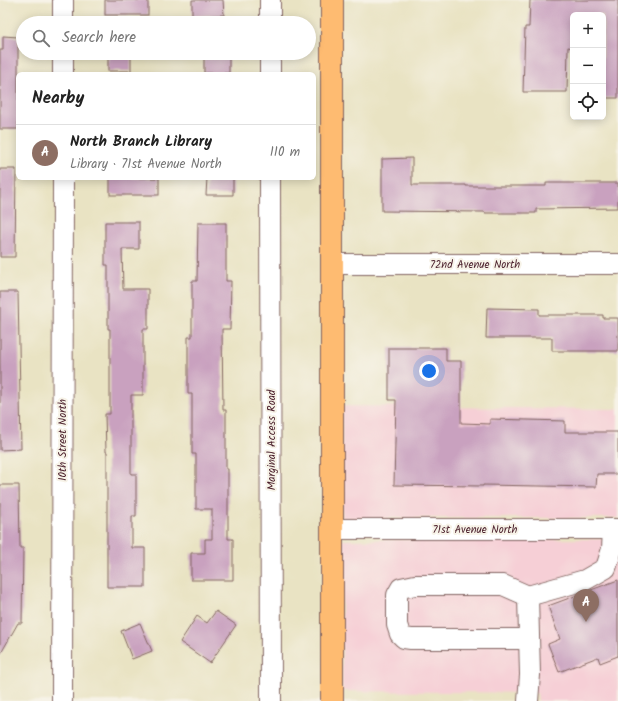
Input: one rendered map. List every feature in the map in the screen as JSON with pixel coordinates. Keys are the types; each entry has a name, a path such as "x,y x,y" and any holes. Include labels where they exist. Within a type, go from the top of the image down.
{"main road":[{"path":"332,0 332,701"}],"street":[{"path":"63,0 63,16"},
{"path":"270,0 270,16"},
{"path":"63,60 63,72"},
{"path":"270,60 270,72"},
{"name":"10th Street North","path":"62,701 63,180"},
{"name":"Marginal Access Road","path":"270,180 271,701"},
{"name":"72nd Avenue North","path":"332,264 618,264"},
{"name":"71st Avenue North","path":"333,529 616,529"},
{"path":"529,638 411,640 404,638 400,634 397,625 397,595 402,588 415,585 503,585 528,596 584,580 606,568 616,529"},
{"path":"528,596 530,676 528,701"}],"shaded area":[{"path":"342,406 618,409 618,518 342,518"},
{"path":"618,539 618,701 538,701 537,693 342,691 342,540"}],"building":[{"path":"105,0 148,0 148,15 105,15"},
{"path":"192,0 223,0 224,15 192,16"},
{"path":"530,0 618,0 618,98 606,98 606,12 570,12 570,47 568,47 567,92 523,92 525,27 529,27"},
{"path":"3,36 16,37 16,60 18,60 18,72 16,72 16,129 0,129 0,50 3,50"},
{"path":"108,60 131,60 131,71 108,71"},
{"path":"204,60 229,60 229,72 204,72"},
{"path":"412,158 412,185 546,186 546,183 618,183 618,208 536,209 536,213 382,211 382,159"},
{"path":"0,169 16,169 15,257 0,257"},
{"path":"110,180 159,180 159,195 110,195"},
{"path":"207,180 233,180 233,195 206,195"},
{"path":"105,222 139,222 139,249 122,249 123,289 148,289 148,329 143,329 143,395 131,395 131,474 136,474 136,516 132,516 132,548 145,548 145,587 107,587 107,452 105,414 110,414 110,329 108,329 108,265 105,265"},
{"path":"198,223 226,223 226,281 231,281 230,329 222,329 223,410 226,410 228,539 233,539 233,580 191,580 191,553 205,553 205,539 212,539 212,509 196,509 196,454 192,454 192,394 188,394 188,337 192,337 192,281 197,281"},
{"path":"0,292 18,292 21,449 0,450"},
{"path":"487,308 539,309 539,315 603,315 603,318 618,318 618,351 552,351 552,338 486,338"},
{"path":"389,348 446,348 446,361 461,361 461,423 490,424 490,419 565,421 565,432 618,432 618,474 597,474 596,487 394,485 396,400 389,400"},
{"path":"0,485 19,485 20,548 23,548 22,623 18,623 0,655"},
{"path":"618,580 618,656 600,663 598,657 559,672 548,644 560,639 548,606"},
{"path":"216,611 236,625 210,663 180,642 197,616 207,623"},
{"path":"140,623 152,651 132,659 121,631"}],"place":[{"name":"North Branch Library","path":"586,622"}]}
